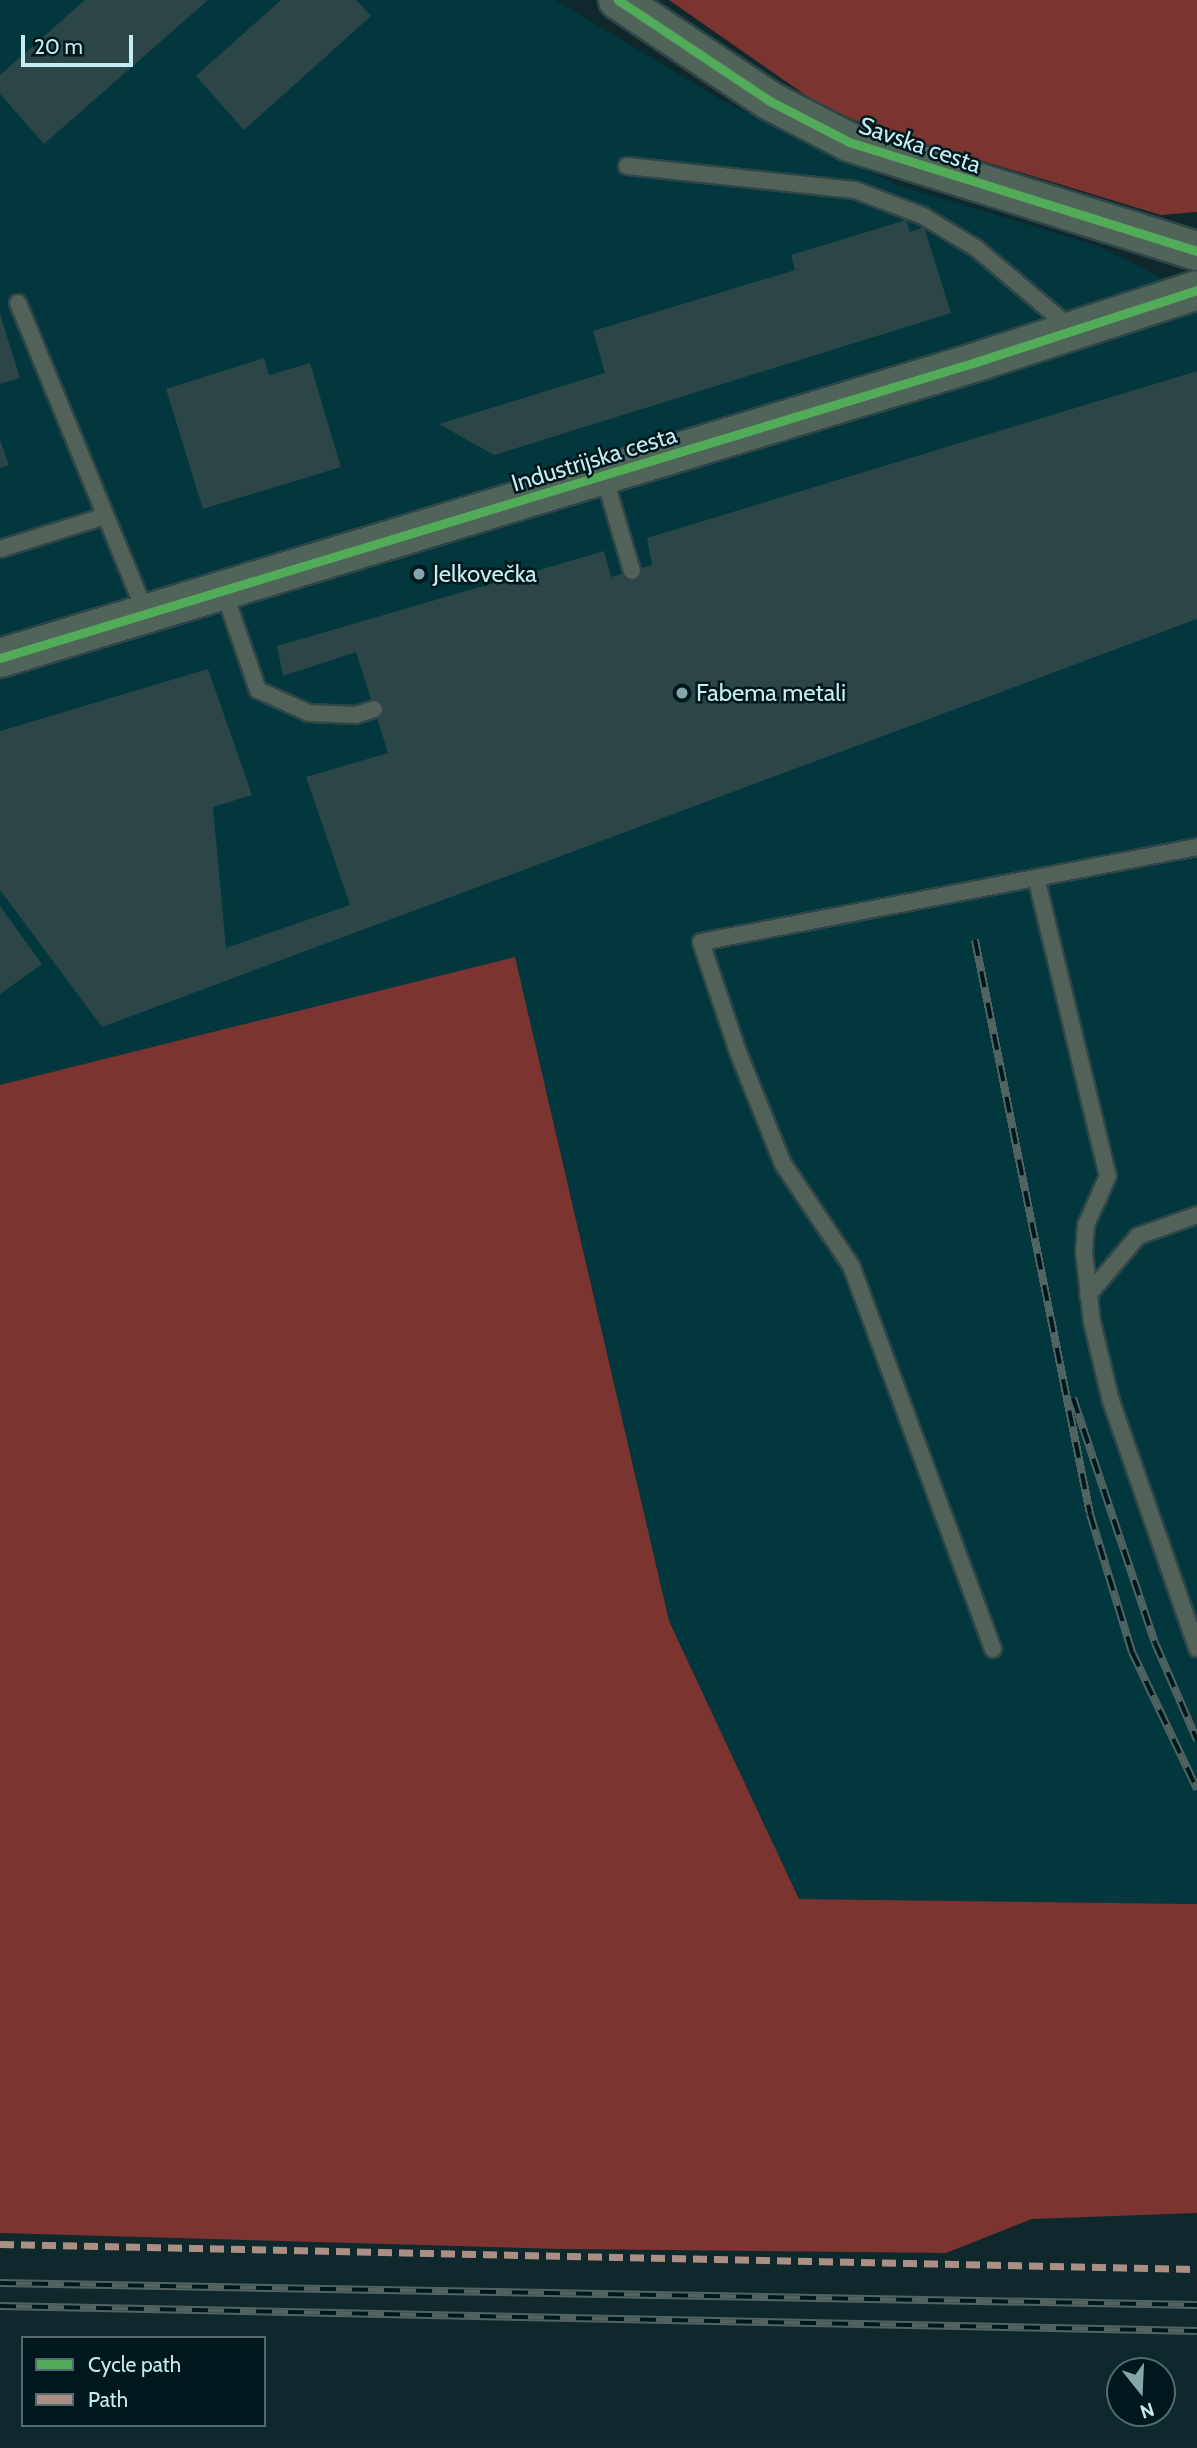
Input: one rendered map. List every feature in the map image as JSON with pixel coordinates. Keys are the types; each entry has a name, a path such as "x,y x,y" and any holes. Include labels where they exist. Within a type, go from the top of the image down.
{"street":[{"name":"Savska cesta","path":"618,0 770,101 849,142 1197,251"},
{"name":"Industrijska cesta","path":"0,658 604,476 1197,290"}],"lane":[{"path":"627,166 855,190 923,216 976,248 1074,330"},
{"path":"18,303 146,614"},
{"path":"604,476 632,571"},
{"path":"0,549 105,516"},
{"path":"224,592 258,690 309,713 356,715 374,709"},
{"path":"993,1649 852,1267 783,1164 738,1052 701,942 1037,881 1197,847"},
{"path":"1037,881 1108,1176 1086,1224 1088,1295 1111,1401 1197,1648"},
{"path":"1088,1295 1138,1236 1197,1215"}],"shaded area":[{"path":"0,0 555,0 725,102 897,185 1098,246 1197,295 1197,1904 799,1899 669,1621 515,958 0,1085"},
{"path":"669,0 1197,0 1197,212 1161,215 877,129 821,106"},
{"path":"515,957 669,1621 799,1899 1197,1904 1197,2213 1032,2219 946,2253 561,2249 0,2233 0,1085"}],"building":[{"path":"85,0 208,0 44,144 0,94 0,75"},
{"path":"281,0 356,0 371,16 244,130 196,76"},
{"path":"906,220 910,232 924,227 951,313 494,455 439,424 605,373 593,331 795,270 791,255"},
{"path":"0,314 20,378 0,384"},
{"path":"264,358 269,375 310,363 341,467 203,509 166,389"},
{"name":"Fabema metali","path":"1197,371 1197,619 102,1027 0,890 0,731 208,669 252,795 213,807 226,948 350,905 306,777 388,753 356,652 283,676 277,646 604,551 611,577 652,565 647,538"},
{"path":"0,440 9,465 0,468"},
{"path":"0,906 42,964 0,994"}],"railway":[{"path":"975,940 1090,1514 1132,1652 1197,1789"},
{"path":"1073,1398 1155,1643 1197,1740"},
{"path":"0,2283 1197,2305"},
{"path":"0,2306 1197,2331"}],"marked path":[{"path":"0,2244 1197,2269"}],"cycle path":[{"path":"618,0 770,101 849,142 1197,251"},
{"path":"0,658 976,362 1197,290"}],"place":[{"name":"Jelkovečka","path":"419,574"},
{"name":"Fabema metali","path":"682,693"}]}
